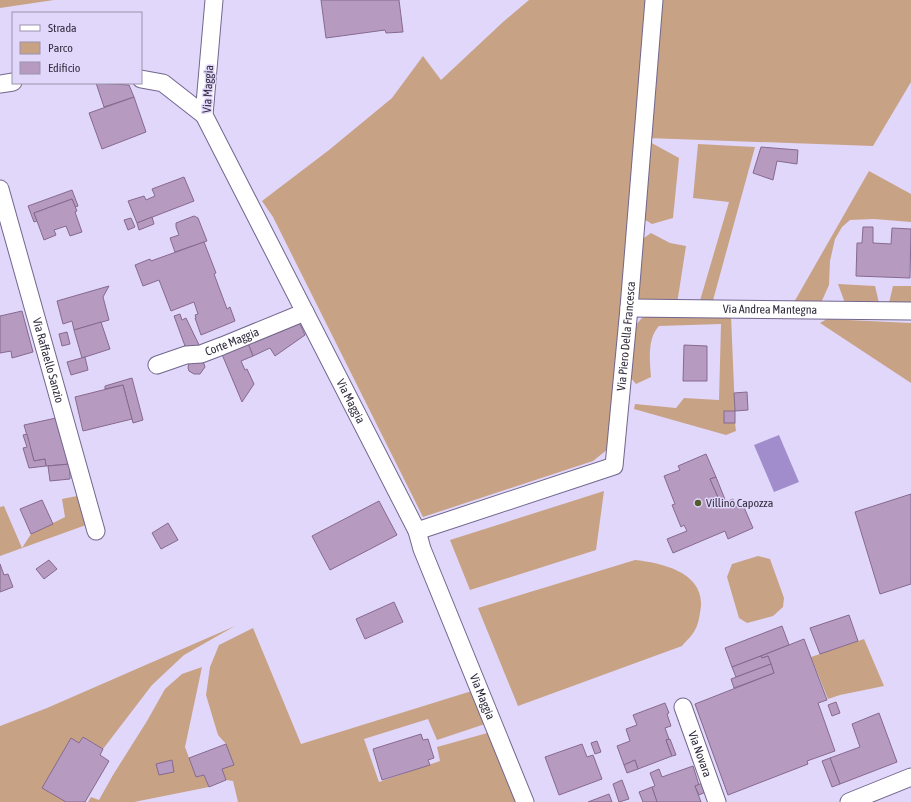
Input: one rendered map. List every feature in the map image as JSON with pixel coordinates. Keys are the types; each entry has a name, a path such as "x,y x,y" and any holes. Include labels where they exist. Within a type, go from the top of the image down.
{"street":[{"name":"Via Maggia","path":"214,0 204,115 417,531 422,549 525,802"},
{"name":"Via Piero Della Francesca","path":"417,531 614,466 629,308 654,0"},
{"path":"142,79 163,83 204,115"},
{"path":"0,84 12,82"},
{"name":"Via Raffaello Sanzio","path":"0,189 96,531"},
{"name":"Via Andrea Mantegna","path":"629,308 911,311"},
{"name":"Corte Maggia","path":"157,365 186,355 201,354 305,312"},
{"name":"Via Novara","path":"683,707 717,802"},
{"path":"849,802 867,799 911,777"}],"green space":[{"path":"0,0 54,0 0,8"},
{"path":"529,0 646,0 633,181 608,449 593,461 423,517 273,217 262,201 329,150 392,98 423,56 441,80 503,22"},
{"path":"663,0 911,0 911,82 873,146 647,138"},
{"path":"648,141 679,158 673,218 652,224 642,218"},
{"path":"698,144 755,147 712,304 699,304 729,202 693,198"},
{"path":"869,171 911,194 911,222 874,219 850,220 842,227 835,239 830,261 829,285 820,305 793,304"},
{"path":"651,233 670,243 686,246 677,304 642,302 638,299 641,240"},
{"path":"838,284 875,286 879,303 845,303"},
{"path":"893,286 911,286 911,303 889,303"},
{"path":"645,316 731,316 735,411 724,411 724,422 735,423 736,431 726,435 634,409 635,404 676,408 684,398 719,400 721,324 659,326 655,331 651,343 651,377 636,384 630,377 636,325"},
{"path":"827,319 911,323 911,383 820,323"},
{"path":"604,491 596,550 470,590 450,540"},
{"path":"77,496 83,510 86,525 0,556 0,507 4,506 22,548 31,534 65,517 62,499"},
{"path":"758,556 770,559 784,598 783,607 773,616 747,623 739,618 727,577 732,564"},
{"path":"635,560 646,561 679,571 688,577 695,585 700,594 701,606 695,630 691,636 682,646 518,706 478,608"},
{"path":"235,626 184,655 152,685 103,749 83,737 79,743 72,739 66,802 0,802 0,726 47,708"},
{"path":"253,628 301,744 475,690 488,723 437,740 428,719 364,739 379,782 440,761 437,747 491,732 518,802 238,802 233,781 226,780 222,769 226,744 218,735 206,695 210,667 219,645"},
{"path":"864,639 884,686 828,699 811,657"},
{"path":"202,667 185,747 196,777 204,775 209,787 134,802 88,802 91,797 99,800 165,689 182,674"}],"shaded area":[{"path":"779,435 799,482 774,492 754,445"}],"building":[{"path":"321,0 399,0 403,32 386,33 385,30 326,38"},
{"path":"96,84 129,85 134,97 104,107"},
{"path":"134,97 146,132 102,149 89,113"},
{"path":"761,147 798,150 797,164 777,161 773,180 753,173"},
{"path":"184,177 194,201 137,223 128,201 144,196 146,200 155,196 152,189"},
{"path":"72,190 78,206 75,207 72,199 34,213 37,221 34,222 28,206"},
{"path":"72,199 77,211 75,212 82,232 70,236 66,226 54,230 56,235 44,240 34,213"},
{"path":"194,216 198,218 207,241 175,252 170,238 179,235 176,223"},
{"path":"152,217 154,224 139,230 137,223"},
{"path":"131,218 135,227 128,230 124,220"},
{"path":"863,227 873,227 873,243 891,244 892,228 911,229 910,278 856,276 857,243 862,243"},
{"path":"204,242 216,273 214,274 227,309 230,307 235,321 201,335 195,318 195,315 198,314 194,302 171,311 159,280 143,286 135,265 150,259 151,261"},
{"path":"109,286 103,297 109,320 74,330 72,321 63,324 57,301"},
{"path":"22,311 33,352 12,358 11,351 0,353 0,316"},
{"path":"180,314 182,320 186,318 200,347 185,346 174,316"},
{"path":"298,320 305,335 275,356 270,348 253,356 247,341"},
{"path":"101,322 110,349 82,358 74,330"},
{"path":"67,332 70,344 62,346 59,334"},
{"path":"247,341 253,356 241,361 245,370 247,369 254,384 242,402 221,352"},
{"path":"684,345 707,346 707,381 683,381"},
{"path":"85,357 88,370 71,375 67,362"},
{"path":"203,361 205,367 200,374 194,374 189,371 189,362"},
{"path":"132,378 143,420 133,423 123,385 105,389 105,386"},
{"path":"123,385 132,419 83,431 75,397"},
{"path":"747,392 748,410 735,411 734,393"},
{"path":"724,411 735,411 735,423 724,423"},
{"path":"56,418 70,464 46,466 45,459 34,461 24,425"},
{"path":"27,434 34,461 45,459 46,466 29,468 23,448 27,447 23,435"},
{"name":"Villino Capozza","path":"706,454 716,477 710,479 721,504 733,499 737,507 743,505 753,528 728,539 725,531 673,553 667,539 687,531 684,525 681,527 672,505 675,504 664,476 680,470 678,466"},
{"path":"70,464 70,479 50,481 48,466"},
{"path":"716,477 726,502 721,504 710,479"},
{"path":"911,494 911,584 880,594 855,512"},
{"path":"42,500 53,524 31,534 20,509"},
{"path":"379,501 397,535 330,570 312,536"},
{"path":"168,523 178,540 161,549 152,533"},
{"path":"49,560 57,569 44,579 36,569"},
{"path":"0,564 4,575 8,574 13,587 0,592"},
{"path":"394,602 403,622 365,639 356,619"},
{"path":"849,615 858,641 820,654 810,628"},
{"path":"782,626 789,645 732,667 725,648"},
{"path":"804,639 827,700 818,703 835,751 807,761 808,764 728,795 695,704 774,673 768,656 762,658 761,656"},
{"path":"761,656 762,658 768,656 771,664 736,677 732,667"},
{"path":"771,664 774,673 734,688 731,679"},
{"path":"836,702 840,713 832,716 828,705"},
{"path":"665,703 669,713 667,714 671,726 665,728 669,739 666,740 672,756 638,769 635,760 624,765 617,746 630,741 626,729 637,725 633,715"},
{"path":"879,713 897,762 840,784 830,758 860,747 852,724"},
{"path":"421,734 423,740 428,739 434,758 428,760 430,765 382,780 373,749"},
{"path":"83,737 103,749 100,755 109,761 85,802 66,802 42,788 71,738 79,743"},
{"path":"670,739 676,755 672,756 666,740"},
{"path":"597,741 601,752 595,754 591,743"},
{"path":"226,744 234,765 222,769 226,780 209,787 204,775 196,777 189,758"},
{"path":"582,744 587,757 593,755 602,779 559,795 545,757"},
{"path":"830,758 840,784 832,787 822,761"},
{"path":"172,760 174,772 159,775 156,764"},
{"path":"635,760 638,769 627,773 624,765"},
{"path":"693,766 699,785 695,786 701,802 657,802 652,787 655,786 650,773 659,769 662,777"},
{"path":"622,780 629,799 619,802 613,784"},
{"path":"705,782 708,791 699,795 695,786"},
{"path":"652,787 657,802 643,802 639,792"},
{"path":"609,794 612,802 588,802"}],"place":[{"name":"Villino Capozza","path":"698,503"}]}
